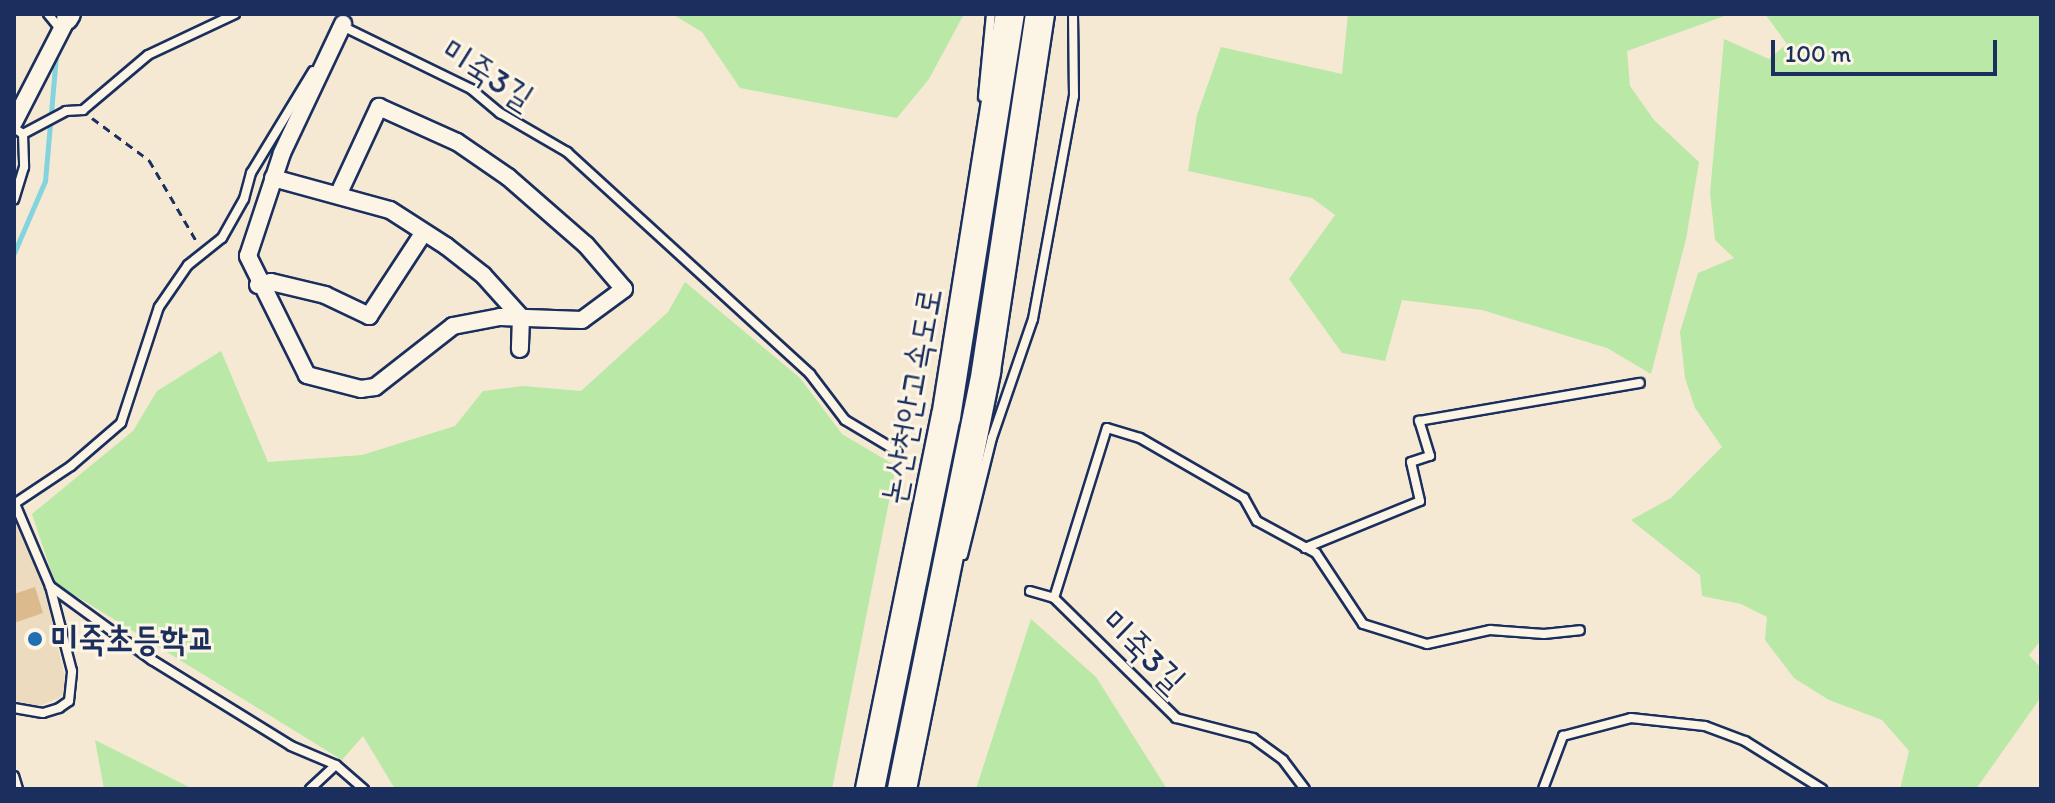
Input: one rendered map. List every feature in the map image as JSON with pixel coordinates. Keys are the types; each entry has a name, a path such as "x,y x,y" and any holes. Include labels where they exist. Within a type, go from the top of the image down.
{"highway":[{"name":"논산천안고속도로","path":"870,789 969,279 1010,14"},
{"name":"논산천안고속도로","path":"902,789 986,371 1040,14"}],"street":[{"path":"18,128 59,19"},
{"path":"339,193 379,107 457,142 508,177 577,236 624,289 582,320 521,317 453,326 405,359 386,380 361,389 307,375 258,285 248,256 273,178 344,19"},
{"path":"273,178 339,193 390,210 424,232 483,275 521,317 520,349"},
{"path":"258,285 271,282 325,295 369,316 424,232"}],"lane":[{"path":"14,128 36,127 66,111 79,110 163,46 202,33 235,14"},
{"path":"981,113 991,14"},
{"path":"960,568 992,438 1033,319 1074,96 1073,14"},
{"path":"14,708 43,713 69,701 72,671 50,586 15,504 71,466 121,423 159,307 203,254 222,238 244,199 251,173 344,19"},
{"name":"미죽3길","path":"344,19 471,89 500,113 567,152 810,374 845,420 897,451"},
{"path":"14,200 24,167 18,128"},
{"path":"969,279 963,248 979,128"},
{"path":"1305,548 1420,501 1411,462 1430,456 1419,421 1640,383"},
{"path":"1054,598 1107,428 1140,438 1244,498 1257,521 1316,553 1363,624 1427,644 1490,630 1544,634 1580,630"},
{"path":"930,644 946,624 956,582"},
{"path":"50,586 152,660 260,729 336,765 364,789"},
{"name":"미죽3길","path":"1030,591 1054,598 1176,718 1253,738 1283,760 1305,789"},
{"path":"1543,789 1563,736 1631,718 1705,726 1745,741 1822,789"},
{"path":"310,789 336,765"},
{"path":"14,776 18,789"}],"path":[{"path":"79,110 112,128 149,160 174,196 203,254"}],"shaded area":[{"name":"미죽초등학교","path":"14,513 45,591 67,687 61,697 39,706 14,701"}],"green space":[{"path":"672,14 964,14 929,79 897,118 740,88 702,32"},
{"path":"1348,14 1730,14 1627,51 1630,86 1654,120 1699,162 1686,239 1651,374 1607,348 1482,310 1402,300 1385,361 1342,353 1289,279 1335,215 1312,198 1188,171 1197,115 1221,47 1342,74"},
{"path":"1765,14 2041,14 2041,640 2029,655 2041,668 2041,697 1976,789 1900,789 1909,751 1882,720 1829,700 1794,678 1765,640 1767,617 1741,604 1702,596 1700,575 1631,520 1671,498 1722,447 1695,408 1685,378 1680,332 1698,273 1734,258 1715,240 1710,193 1724,39 1769,59 1787,44"},
{"path":"685,282 800,378 842,434 896,466 832,789 395,789 363,736 342,760 55,583 32,514 133,431 157,391 221,351 268,462 362,455 455,426 483,391 523,386 581,391 668,312"},
{"path":"1031,619 1096,677 1167,789 976,789"},
{"path":"95,740 193,789 104,789"}],"building":[{"path":"35,587 43,613 14,623 14,594"}],"waterway":[{"path":"14,253 45,181 56,55"}],"place":[{"name":"미죽초등학교","path":"35,639"}]}
